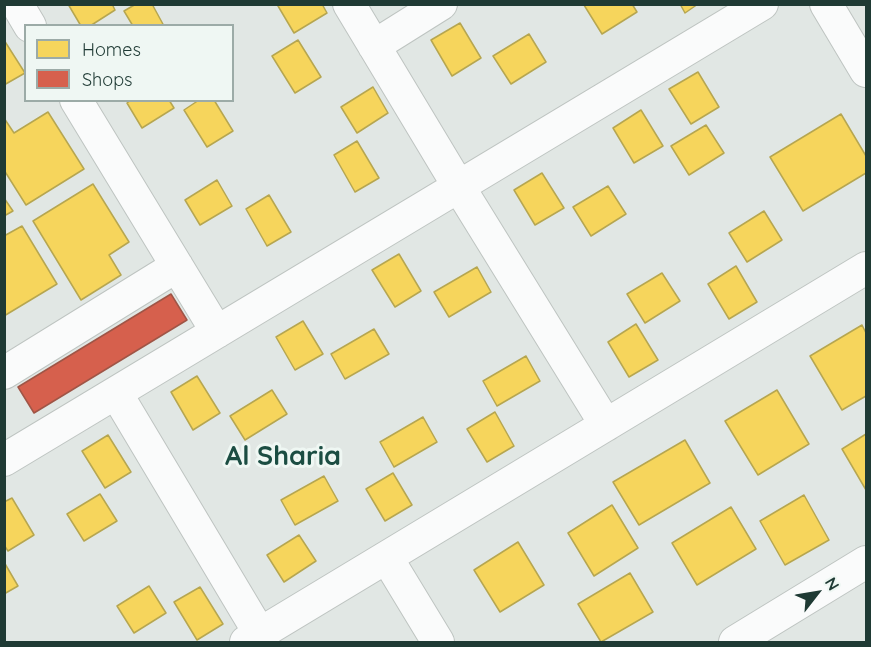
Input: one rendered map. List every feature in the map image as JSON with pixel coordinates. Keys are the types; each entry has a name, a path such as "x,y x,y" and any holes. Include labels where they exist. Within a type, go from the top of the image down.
{"street":[{"path":"17,4 29,24"},
{"path":"349,4 606,425"},
{"path":"374,46 441,4"},
{"path":"8,450 116,393 762,4"},
{"path":"826,4 867,71"},
{"path":"77,102 217,332"},
{"path":"4,373 177,266"},
{"path":"116,393 253,638 867,268"},
{"path":"387,558 438,642"},
{"path":"735,642 864,569"}],"building: Homes":[{"path":"68,4 112,4 115,10 93,24 80,24"},
{"path":"136,4 152,4 163,24 132,24 124,11"},
{"path":"281,4 322,4 327,13 294,33 278,6"},
{"path":"632,4 637,12 602,34 584,5"},
{"path":"680,4 698,4 685,13"},
{"path":"460,23 481,58 452,76 431,40"},
{"path":"529,34 546,62 511,84 493,56"},
{"path":"4,40 24,74 4,85"},
{"path":"298,40 321,77 295,93 272,56"},
{"path":"698,72 719,107 691,124 669,89"},
{"path":"373,87 388,113 357,133 341,107"},
{"path":"170,102 174,108 142,128 127,103"},
{"path":"196,102 215,102 233,131 207,147 184,110"},
{"path":"641,110 663,146 634,163 613,128"},
{"path":"48,112 84,169 26,205 4,170 4,118 14,133"},
{"path":"841,114 866,156 866,173 803,211 770,157"},
{"path":"706,125 724,153 689,175 671,146"},
{"path":"357,141 379,178 355,192 334,155"},
{"path":"542,173 564,208 535,225 514,190"},
{"path":"217,180 232,206 200,225 185,200"},
{"path":"93,184 129,242 109,255 121,275 81,300 33,221"},
{"path":"608,186 626,214 591,236 573,207"},
{"path":"269,195 291,232 267,246 246,209"},
{"path":"4,198 13,211 4,216"},
{"path":"764,211 782,240 747,262 729,233"},
{"path":"22,226 57,284 4,316 4,236"},
{"path":"399,254 421,291 395,307 372,270"},
{"path":"736,266 757,302 729,319 708,284"},
{"path":"477,267 491,292 449,317 434,292"},
{"path":"662,273 680,301 645,323 627,294"},
{"path":"303,321 323,354 295,370 276,337"},
{"path":"636,324 658,360 629,377 608,342"},
{"path":"862,325 866,333 866,396 842,410 810,356"},
{"path":"374,329 389,354 345,379 331,354"},
{"path":"526,356 540,381 497,406 483,381"},
{"path":"197,376 220,413 193,430 171,392"},
{"path":"272,390 287,414 245,440 230,416"},
{"path":"777,390 809,444 758,475 725,421"},
{"path":"495,412 514,446 487,462 467,429"},
{"path":"423,417 437,442 394,467 380,442"},
{"path":"866,434 866,490 842,449"},
{"path":"108,435 131,472 105,488 82,451"},
{"path":"685,440 710,483 639,525 613,482"},
{"path":"393,473 412,505 385,521 366,489"},
{"path":"324,476 338,501 295,525 281,500"},
{"path":"100,494 117,521 84,541 67,514"},
{"path":"804,495 829,540 785,565 760,521"},
{"path":"12,498 34,535 8,551 4,545 4,502"},
{"path":"612,505 638,548 594,576 568,533"},
{"path":"731,507 756,549 697,585 672,543"},
{"path":"299,535 316,561 284,582 267,555"},
{"path":"518,542 544,585 500,612 474,570"},
{"path":"4,562 18,586 4,594"},
{"path":"630,573 653,612 601,642 578,604"},
{"path":"149,586 166,613 134,633 117,606"},
{"path":"200,587 223,624 197,640 174,602"}],"building: Shops":[{"path":"171,294 187,320 34,413 18,387"}],"district":[{"name":"Al Sharia","path":"283,457"}]}
